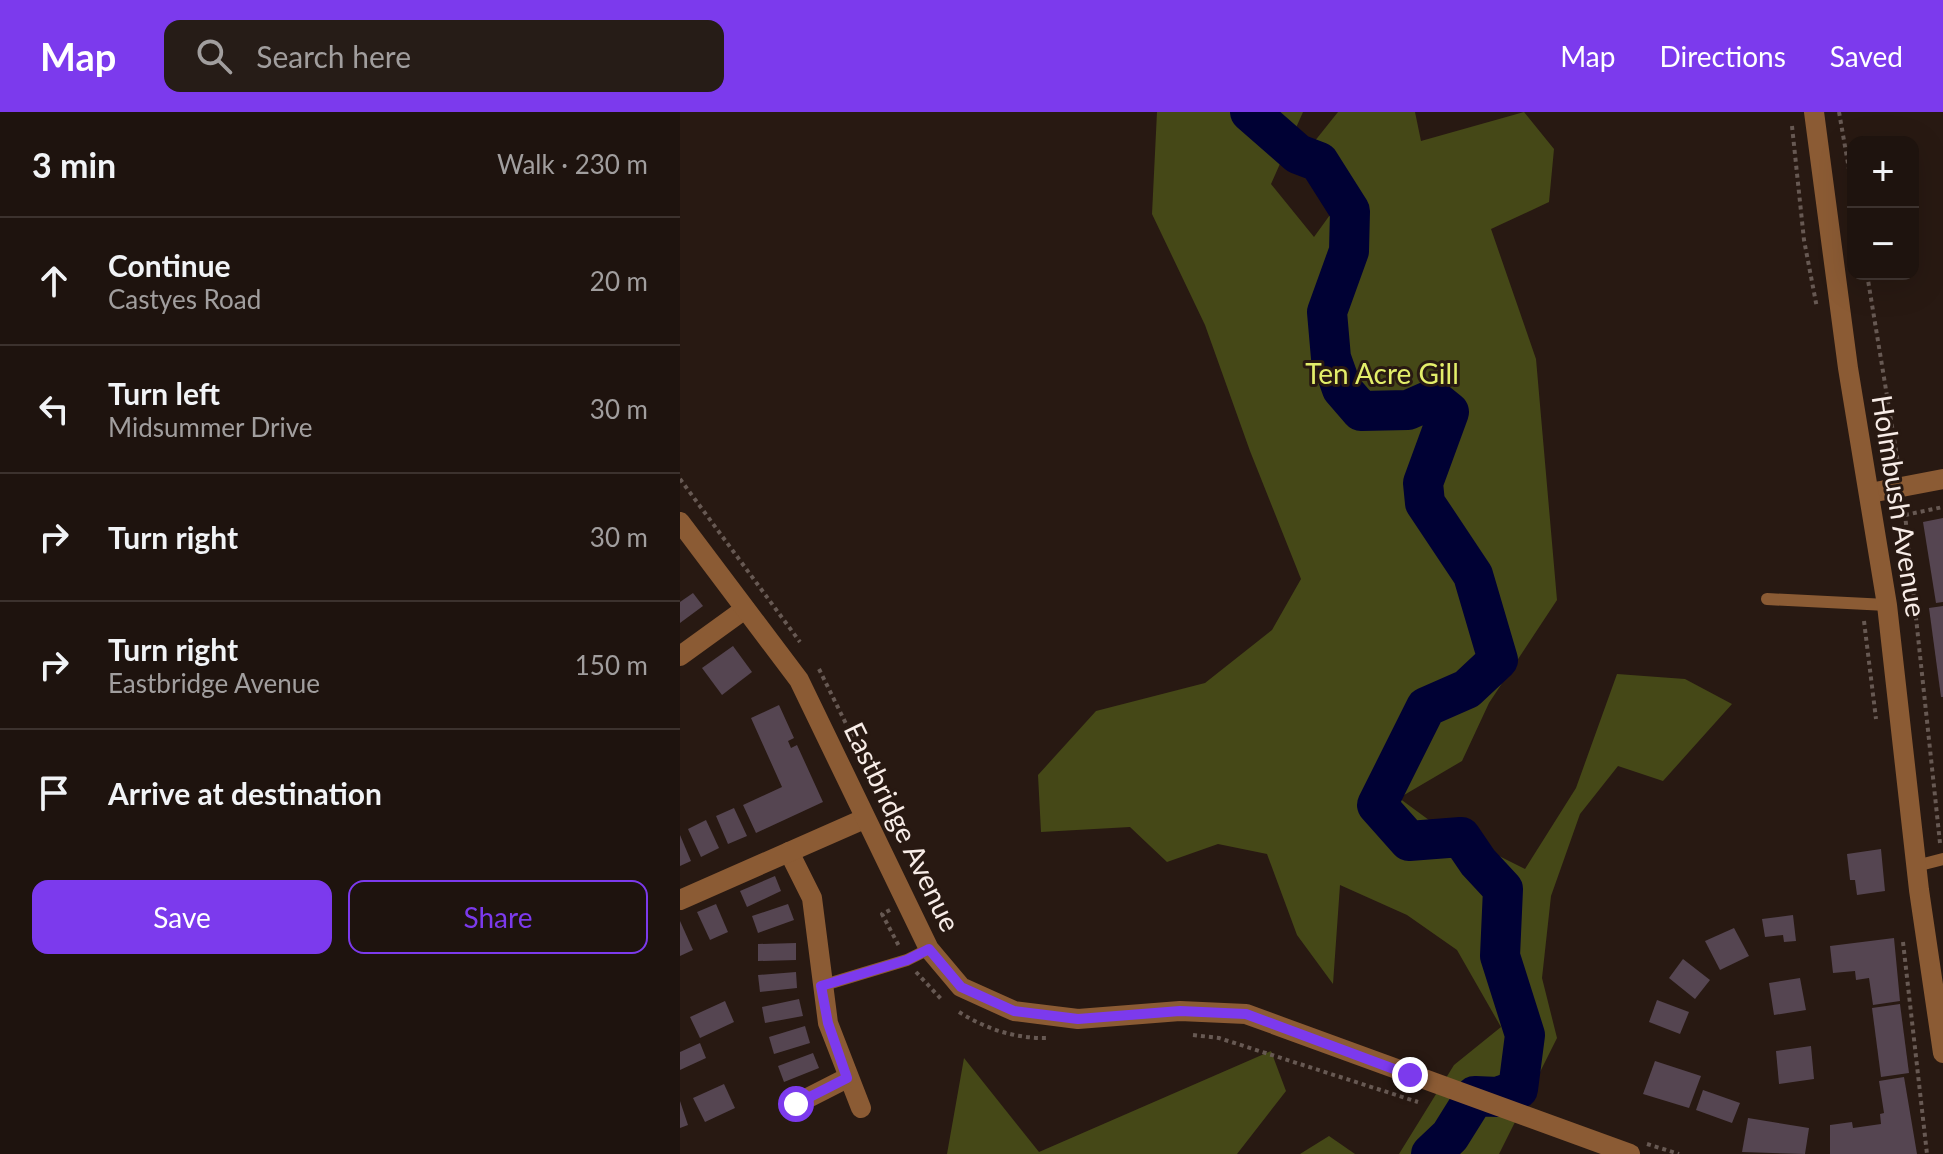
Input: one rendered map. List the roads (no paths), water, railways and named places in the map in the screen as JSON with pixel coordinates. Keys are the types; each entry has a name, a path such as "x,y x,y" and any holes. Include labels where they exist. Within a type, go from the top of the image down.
{"street":[{"name":"Holmbush Avenue","path":"1814,112 1848,368 1887,605 1916,866 1943,1053"},
{"path":"1870,493 1943,479"},
{"name":"Eastbridge Avenue","path":"680,522 799,680 929,949 961,987 1014,1011 1078,1019 1180,1011 1246,1014 1630,1154"},
{"path":"680,656 745,609"},
{"path":"680,900 864,819"},
{"path":"789,852 812,898 819,927 821,986 828,1023 861,1108"},
{"path":"796,1104 847,1078"}],"lane":[{"path":"1767,599 1887,605"},
{"path":"1916,866 1942,859"},
{"path":"821,986 907,960 929,949"}],"waterway":[{"path":"1250,112 1298,154 1319,162 1350,211 1349,251 1327,312 1331,358 1342,389 1361,411 1408,410 1433,399 1449,412 1423,483 1425,503 1473,575 1498,660 1467,689 1426,707 1377,805 1409,841 1461,837 1478,862 1503,889 1500,956 1525,1035 1518,1089 1498,1097 1475,1096 1450,1136 1431,1154"}],"park label":[{"name":"Ten Acre Gill","path":"1382,374"}]}
